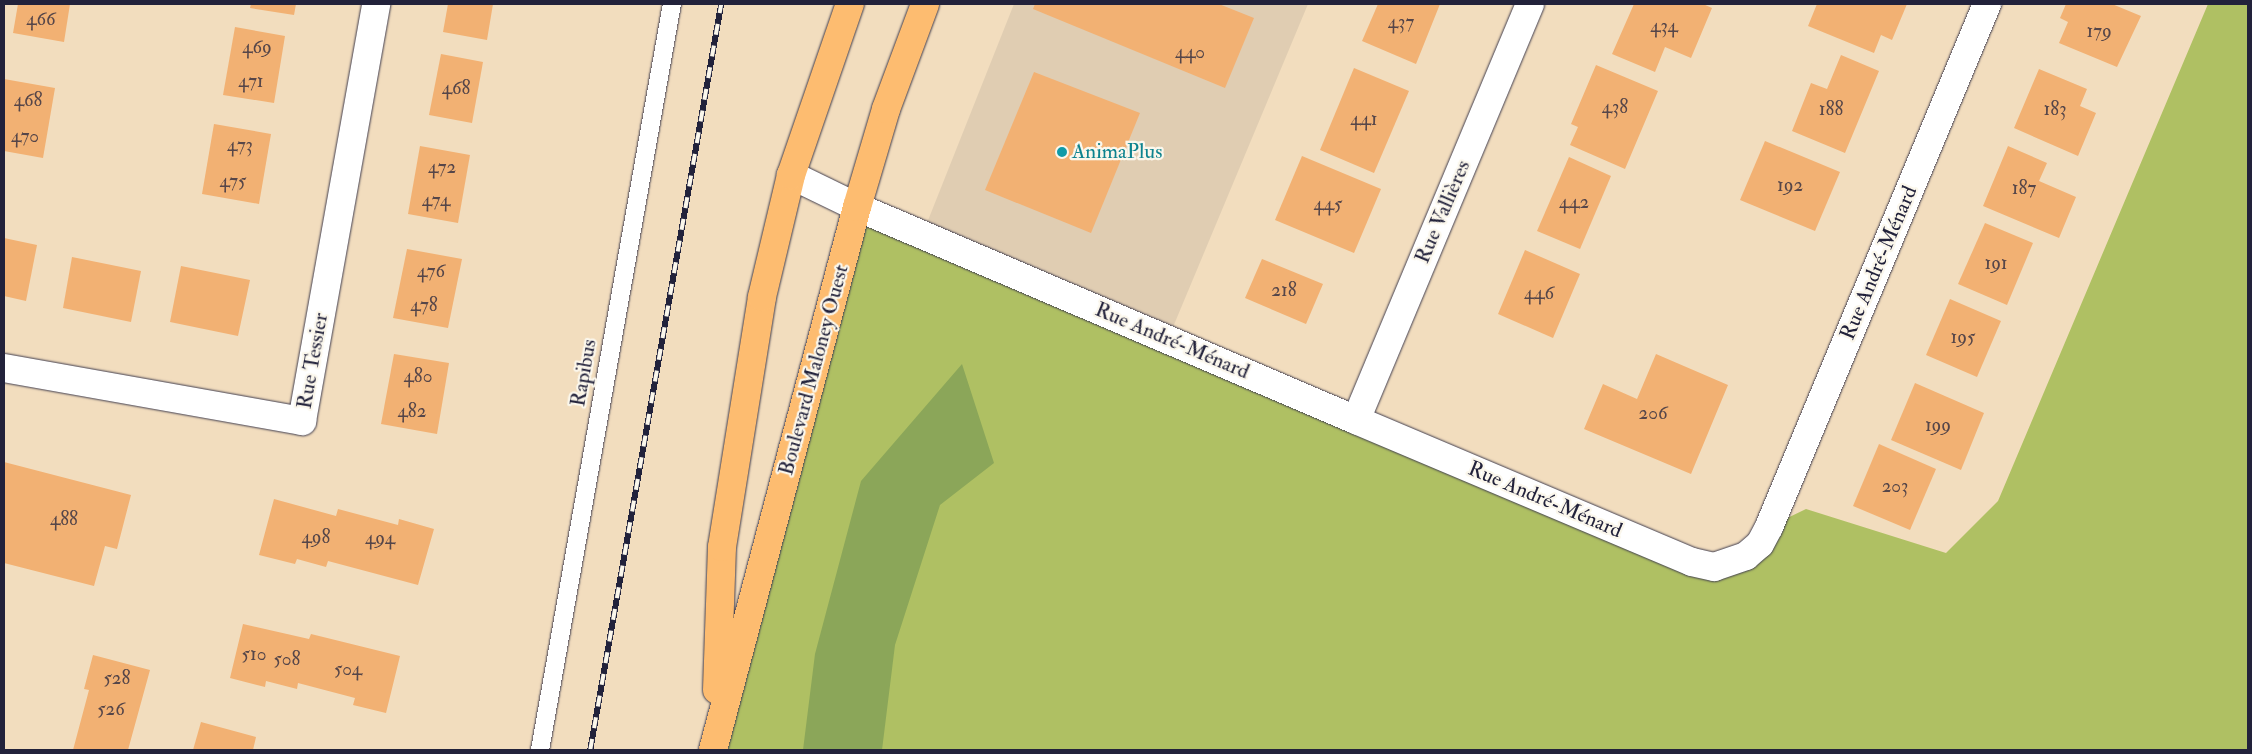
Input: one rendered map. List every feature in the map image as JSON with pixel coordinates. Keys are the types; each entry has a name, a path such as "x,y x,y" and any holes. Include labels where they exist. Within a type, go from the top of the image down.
{"main road":[{"name":"Boulevard Maloney Ouest","path":"714,745 722,547 762,297 791,175 850,4"},
{"name":"Boulevard Maloney Ouest","path":"714,745 857,207 886,109 925,4"}],"street":[{"name":"Rue Tessier","path":"4,368 302,420 376,4"},
{"name":"Rue Vallières","path":"1356,420 1530,4"},
{"name":"Rue André-Ménard","path":"791,175 857,207 1356,420 1692,562 1714,566 1746,556 1760,544 1769,527 1987,4"}],"lane":[{"name":"Rapibus","path":"540,750 672,4"}],"shaded area":[{"path":"1014,4 1308,4 1168,339 923,233"}],"green space":[{"path":"2208,4 2248,4 2248,750 713,750 857,207 1714,567 1769,527 1806,509 1946,553 1998,501"},
{"path":"962,364 994,463 940,505 895,645 882,750 803,750 815,654 861,481"}],"building":[{"path":"18,4 70,4 64,42 13,33"},
{"path":"251,4 296,4 294,15 250,8"},
{"path":"448,4 493,4 487,40 443,32"},
{"path":"1035,4 1219,4 1254,18 1225,88 1033,9"},
{"path":"1378,4 1440,4 1416,64 1362,41"},
{"path":"1634,4 1703,4 1712,8 1691,58 1665,47 1655,72 1612,54"},
{"path":"1817,4 1907,4 1892,40 1881,35 1874,53 1808,26"},
{"path":"2066,4 2112,4 2141,16 2117,67 2059,43 2068,22 2060,18"},
{"path":"235,27 285,36 274,103 223,95"},
{"path":"441,54 483,62 472,123 429,115"},
{"path":"1841,55 1879,71 1845,153 1792,131 1811,83 1827,89"},
{"path":"1596,65 1658,91 1625,169 1570,145 1578,127 1571,124"},
{"path":"1354,68 1409,91 1374,173 1320,150"},
{"path":"2039,69 2087,89 2080,106 2096,113 2078,156 2014,128"},
{"name":"AnimaPlus","path":"1034,72 1140,113 1091,233 985,190"},
{"path":"4,79 55,88 43,158 4,151"},
{"path":"214,124 271,134 259,204 202,194"},
{"path":"1765,141 1840,172 1815,231 1740,200"},
{"path":"420,146 470,155 458,223 408,214"},
{"path":"2008,146 2047,163 2039,181 2076,197 2059,238 1983,206"},
{"path":"1302,156 1381,189 1354,253 1275,220"},
{"path":"1569,157 1611,176 1580,249 1537,231"},
{"path":"1985,223 2033,243 2007,305 1958,284"},
{"path":"4,238 37,245 26,301 4,296"},
{"path":"407,249 462,259 448,328 393,318"},
{"path":"1525,250 1580,274 1553,338 1498,314"},
{"path":"72,257 141,271 131,322 63,308"},
{"path":"1262,259 1323,284 1306,324 1245,298"},
{"path":"181,266 250,280 238,336 170,322"},
{"path":"1950,299 2001,321 1977,377 1926,355"},
{"path":"394,354 449,363 437,434 381,424"},
{"path":"1656,354 1728,385 1691,474 1584,429 1603,384 1637,399"},
{"path":"1915,383 1984,413 1961,470 1891,440"},
{"path":"1879,444 1936,469 1910,530 1853,506"},
{"path":"4,462 131,495 117,549 105,546 94,586 4,563"},
{"path":"274,499 336,516 338,509 398,525 399,519 434,529 418,585 328,561 326,567 297,559 295,564 259,555"},
{"path":"243,624 309,639 311,634 400,656 386,713 353,705 355,698 298,683 297,689 266,681 265,687 230,678"},
{"path":"93,655 150,670 128,750 73,750 89,690 84,689"},
{"path":"201,722 256,737 253,750 193,750"}],"railway":[{"path":"590,750 721,4"}],"place":[{"name":"AnimaPlus","path":"1062,152"}]}
